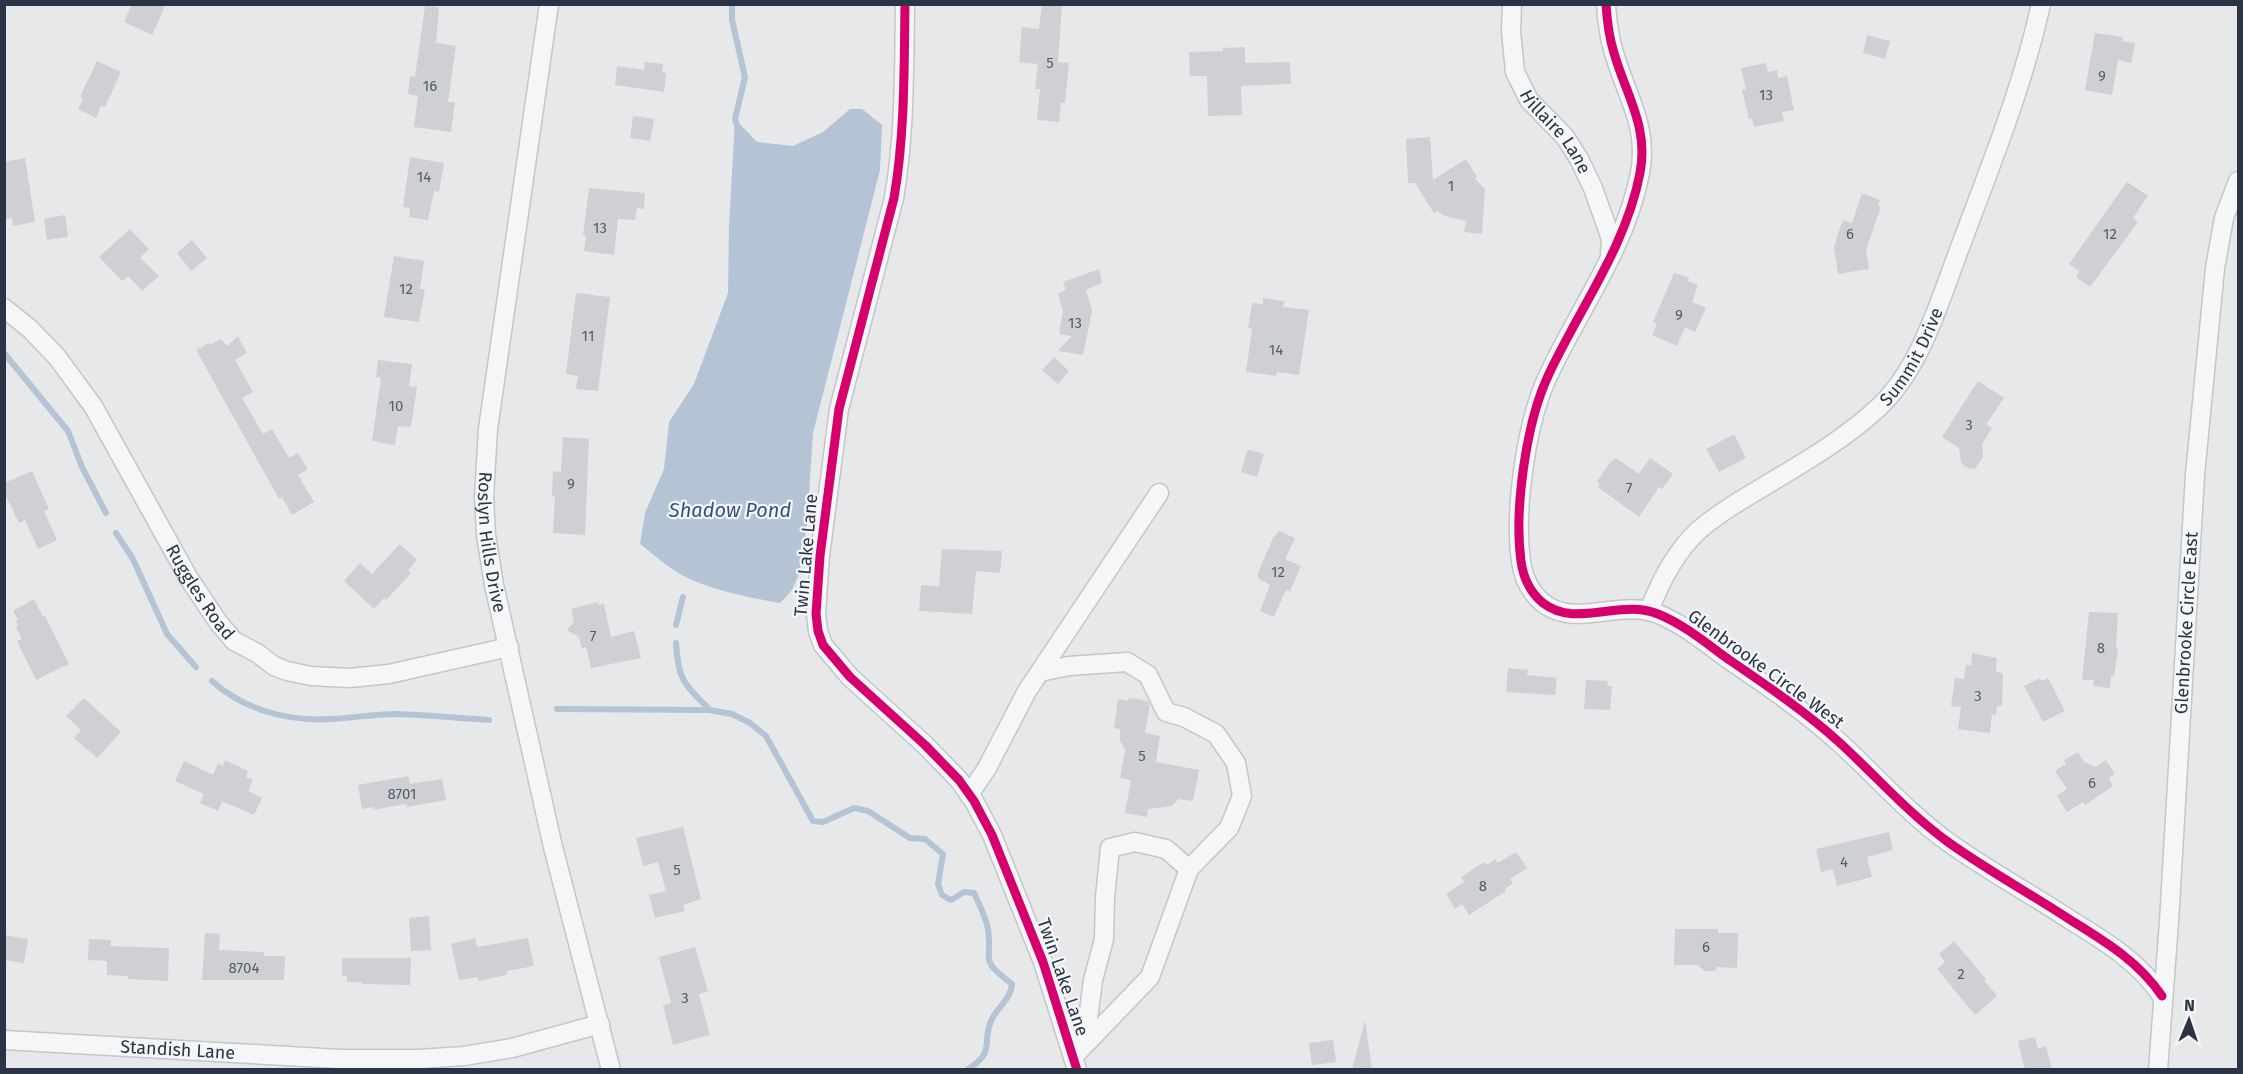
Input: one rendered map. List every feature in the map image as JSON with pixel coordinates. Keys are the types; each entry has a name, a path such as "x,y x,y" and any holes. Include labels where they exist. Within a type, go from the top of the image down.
{"street":[{"name":"Roslyn Hills Drive","path":"549,4 488,429 484,497 486,535 494,585 553,847 611,1070"},
{"name":"Twin Lake Lane","path":"905,4 899,170 894,198 839,409 830,464 816,614 818,631 823,645 850,677 925,745 969,795 992,835 1013,883 1043,962 1075,1064"},
{"name":"Hillaire Lane","path":"1512,4 1515,72 1523,92 1565,137 1579,159 1593,188 1611,239 1609,259"},
{"name":"Glenbrooke Circle West","path":"1606,4 1608,30 1614,55 1640,125 1643,147 1640,172 1632,207 1609,259 1548,375 1536,406 1523,476 1519,529 1525,580 1535,596 1548,607 1558,611 1580,614 1633,608 1649,611 1660,614 1705,642 1837,740 1911,812 1949,843 2099,938 2134,963 2152,981 2162,996"},
{"name":"Summit Drive","path":"1649,611 1658,586 1698,532 1721,512 1801,464 1858,426 1881,406 1898,386 1920,347 1987,175 2024,70 2041,4"},
{"name":"Glenbrooke Circle East","path":"2158,1070 2195,475 2215,268 2224,218 2238,181"},
{"name":"Ruggles Road","path":"4,308 30,329 57,357 93,406 188,577 218,622 234,641 257,653 274,666 287,671 311,676 349,678 389,674 508,647"},
{"path":"969,795 987,768 1008,724 1040,672 1159,493"},
{"path":"1040,672 1069,666 1127,662 1148,675 1166,712 1185,717 1216,734 1236,763 1242,796 1229,828 1189,869 1150,977 1075,1064"},
{"path":"1075,1064 1088,1019 1093,980 1104,939 1110,848 1135,842 1167,849 1189,869"},
{"name":"Standish Lane","path":"4,1040 340,1059 419,1059 464,1056 512,1048 600,1024"}],"water":[{"name":"Shadow Pond","path":"850,109 862,109 882,125 880,170 813,433 807,524 799,574 792,590 780,603 723,591 690,579 670,568 640,544 645,513 664,469 669,422 694,384 728,293 735,119 757,142 793,146 823,132"}],"building":[{"path":"132,4 166,4 152,35 124,22"},
{"path":"1042,4 1062,6 1058,62 1069,63 1065,103 1061,103 1059,122 1037,120 1040,89 1035,89 1038,64 1019,62 1022,27 1039,29"},
{"path":"425,6 439,7 436,43 456,46 448,102 455,102 451,132 414,127 418,96 408,94 410,76 415,77"},
{"path":"2095,33 2123,37 2122,41 2135,43 2131,63 2118,60 2112,95 2085,90"},
{"path":"1867,35 1890,41 1885,59 1863,53"},
{"path":"1245,47 1245,63 1290,62 1291,84 1241,86 1242,115 1208,116 1207,76 1190,76 1189,52 1223,51 1223,48"},
{"path":"97,61 121,72 105,107 101,106 96,118 78,109 83,99 80,97"},
{"path":"645,62 663,64 662,72 666,73 664,92 615,85 617,66 644,70"},
{"path":"1766,63 1768,72 1777,70 1778,78 1787,76 1794,110 1782,112 1784,121 1754,127 1752,118 1749,119 1742,90 1746,89 1741,68"},
{"path":"633,116 654,119 650,141 630,138"},
{"path":"1430,137 1433,180 1466,159 1477,177 1475,179 1485,189 1482,234 1464,232 1466,221 1445,216 1436,211 1435,215 1415,183 1408,183 1406,139"},
{"path":"410,157 444,163 439,192 434,191 428,220 409,217 410,208 403,207"},
{"path":"25,158 35,222 13,226 12,218 6,219 4,211 4,162"},
{"path":"2127,182 2148,196 2133,218 2138,222 2090,287 2076,277 2079,271 2069,264"},
{"path":"589,188 645,193 644,209 637,208 635,220 618,219 614,255 584,251 586,236 583,235"},
{"path":"1862,193 1880,200 1878,206 1881,207 1866,249 1869,269 1838,274 1834,248 1838,233 1843,220 1852,223"},
{"path":"65,215 68,237 47,240 44,219"},
{"path":"130,229 149,249 140,258 159,276 142,291 128,276 122,281 99,257"},
{"path":"192,240 207,258 191,271 177,253"},
{"path":"394,256 424,261 420,289 425,289 419,322 384,317"},
{"path":"1099,269 1102,283 1086,290 1092,311 1083,355 1058,351 1072,336 1059,334 1063,312 1058,294 1066,290 1063,282"},
{"path":"1674,273 1689,278 1688,281 1698,285 1692,302 1706,308 1695,332 1685,327 1677,346 1652,335 1657,324 1653,322"},
{"path":"576,293 610,297 598,391 576,389 578,376 566,374"},
{"path":"1263,298 1284,301 1283,307 1309,310 1299,375 1277,372 1276,376 1246,372 1252,329 1248,328 1252,303 1263,304"},
{"path":"238,336 247,353 235,360 253,392 242,398 263,434 272,429 289,458 298,453 308,469 298,475 314,502 292,515 282,497 279,499 196,350 221,339 227,346"},
{"path":"1054,357 1069,371 1058,384 1042,370"},
{"path":"378,360 412,364 409,386 417,387 411,427 398,426 395,445 372,441 381,378 376,377"},
{"path":"1978,381 2004,398 1986,424 1992,428 1982,444 1983,457 1976,468 1970,469 1961,463 1959,448 1942,437"},
{"path":"1734,434 1746,458 1719,472 1706,449"},
{"path":"563,437 589,439 585,535 553,533 555,496 552,496 553,471 561,472"},
{"path":"1247,451 1264,454 1257,477 1241,472"},
{"path":"1616,458 1639,474 1650,458 1673,474 1662,489 1659,487 1639,517 1598,487 1600,484 1597,482 1612,460"},
{"path":"32,471 49,509 44,511 57,540 38,549 25,520 19,523 4,492 4,483"},
{"path":"1279,531 1295,538 1285,559 1301,566 1290,591 1286,590 1274,617 1260,611 1270,585 1258,578 1258,573 1273,538"},
{"path":"400,544 417,560 408,570 411,573 386,600 384,598 374,609 344,581 360,563 372,574"},
{"path":"942,549 1002,551 1000,573 976,571 972,614 919,611 921,585 939,586"},
{"path":"34,599 69,664 36,680 17,641 22,639 16,627 18,620 13,611"},
{"path":"598,602 599,605 604,604 611,637 634,631 641,658 591,668 586,647 582,649 579,637 567,630 574,622 571,609"},
{"path":"2089,612 2118,613 2116,646 2118,650 2110,688 2093,686 2094,680 2082,680"},
{"path":"1972,653 1997,658 1996,672 2003,673 2002,706 1997,706 1996,715 1992,714 1990,733 1958,729 1961,707 1951,706 1955,678 1964,679 1966,665 1971,666"},
{"path":"1508,668 1528,670 1527,675 1557,678 1555,695 1506,692"},
{"path":"2040,678 2041,681 2048,678 2065,711 2043,722 2024,686"},
{"path":"1586,680 1608,681 1607,686 1612,686 1610,710 1584,709"},
{"path":"84,698 121,732 97,758 74,738 81,730 66,716"},
{"path":"1128,698 1135,698 1150,704 1145,733 1160,736 1156,762 1199,770 1193,801 1179,799 1171,806 1148,809 1147,817 1125,813 1131,780 1120,778 1125,750 1120,741 1120,729 1114,728 1118,699 1128,701"},
{"path":"2078,752 2084,762 2096,767 2106,760 2115,774 2109,778 2113,786 2085,805 2083,802 2067,812 2057,796 2067,789 2055,771 2066,764 2064,760"},
{"path":"225,760 248,771 246,777 253,780 248,791 262,798 254,815 222,801 218,811 200,803 204,794 175,781 184,761 213,775 218,764 223,766"},
{"path":"408,776 410,784 442,779 446,800 407,807 406,804 373,810 373,807 362,809 358,785"},
{"path":"683,827 701,899 683,905 685,911 655,918 649,895 666,891 658,862 643,866 636,838"},
{"path":"1889,832 1893,850 1867,857 1872,877 1837,886 1833,869 1821,872 1816,849"},
{"path":"1516,852 1527,868 1510,879 1513,883 1505,889 1506,891 1469,915 1462,904 1455,909 1446,894 1464,882 1461,877 1484,862 1487,865 1495,859 1498,863"},
{"path":"429,916 431,950 411,951 409,918"},
{"path":"1675,929 1718,929 1718,933 1738,933 1737,968 1717,967 1715,971 1704,971 1698,965 1674,965"},
{"path":"205,933 220,934 219,950 264,952 264,956 285,956 284,980 202,980"},
{"path":"4,935 28,939 24,963 4,960"},
{"path":"475,938 477,947 528,938 534,966 507,971 507,975 478,981 478,977 459,980 451,944"},
{"path":"89,939 111,940 111,946 169,948 168,981 128,979 128,976 107,975 107,961 88,960"},
{"path":"1954,941 1986,979 1984,980 1997,996 1975,1015 1937,969 1945,962 1939,954"},
{"path":"695,947 708,991 699,994 710,1035 673,1045 663,1005 671,1003 659,957"},
{"path":"342,958 411,958 410,985 347,982 347,976 342,976"},
{"path":"1365,1020 1372,1070 1352,1070"},
{"path":"2035,1037 2038,1049 2046,1046 2052,1070 2025,1070 2018,1041"},
{"path":"1333,1040 1336,1062 1312,1065 1309,1043"}],"waterway":[{"path":"732,4 732,20 745,77 735,119 737,125"},
{"path":"4,353 68,431 82,467 106,513"},
{"path":"116,533 133,559 167,634 196,667"},
{"path":"676,625 683,597"},
{"path":"676,643 681,674 688,687 709,709"},
{"path":"212,681 238,700 284,716 332,719 396,714 489,720"},
{"path":"557,709 709,710 732,714 750,723 766,736 813,821 823,822 854,808 868,811 910,838 925,839 943,854 938,884 942,895 951,900 964,892 974,893 987,924 989,960 995,969 1012,984 1009,995 991,1021 985,1052 967,1070"}],"cycle path":[{"path":"905,4 903,101 898,174 894,198 839,409 820,556 816,614 818,631 823,645 850,677 925,745 959,780 974,801 992,835 1043,962 1077,1070"},
{"path":"1606,4 1612,47 1639,126 1642,156 1640,173 1624,227 1613,252 1560,351 1540,395 1528,442 1519,517 1521,561 1528,584 1538,599 1556,610 1584,614 1629,609 1644,610 1658,614 1685,628 1814,720 1933,831 2109,945 2143,973 2162,996"}]}
